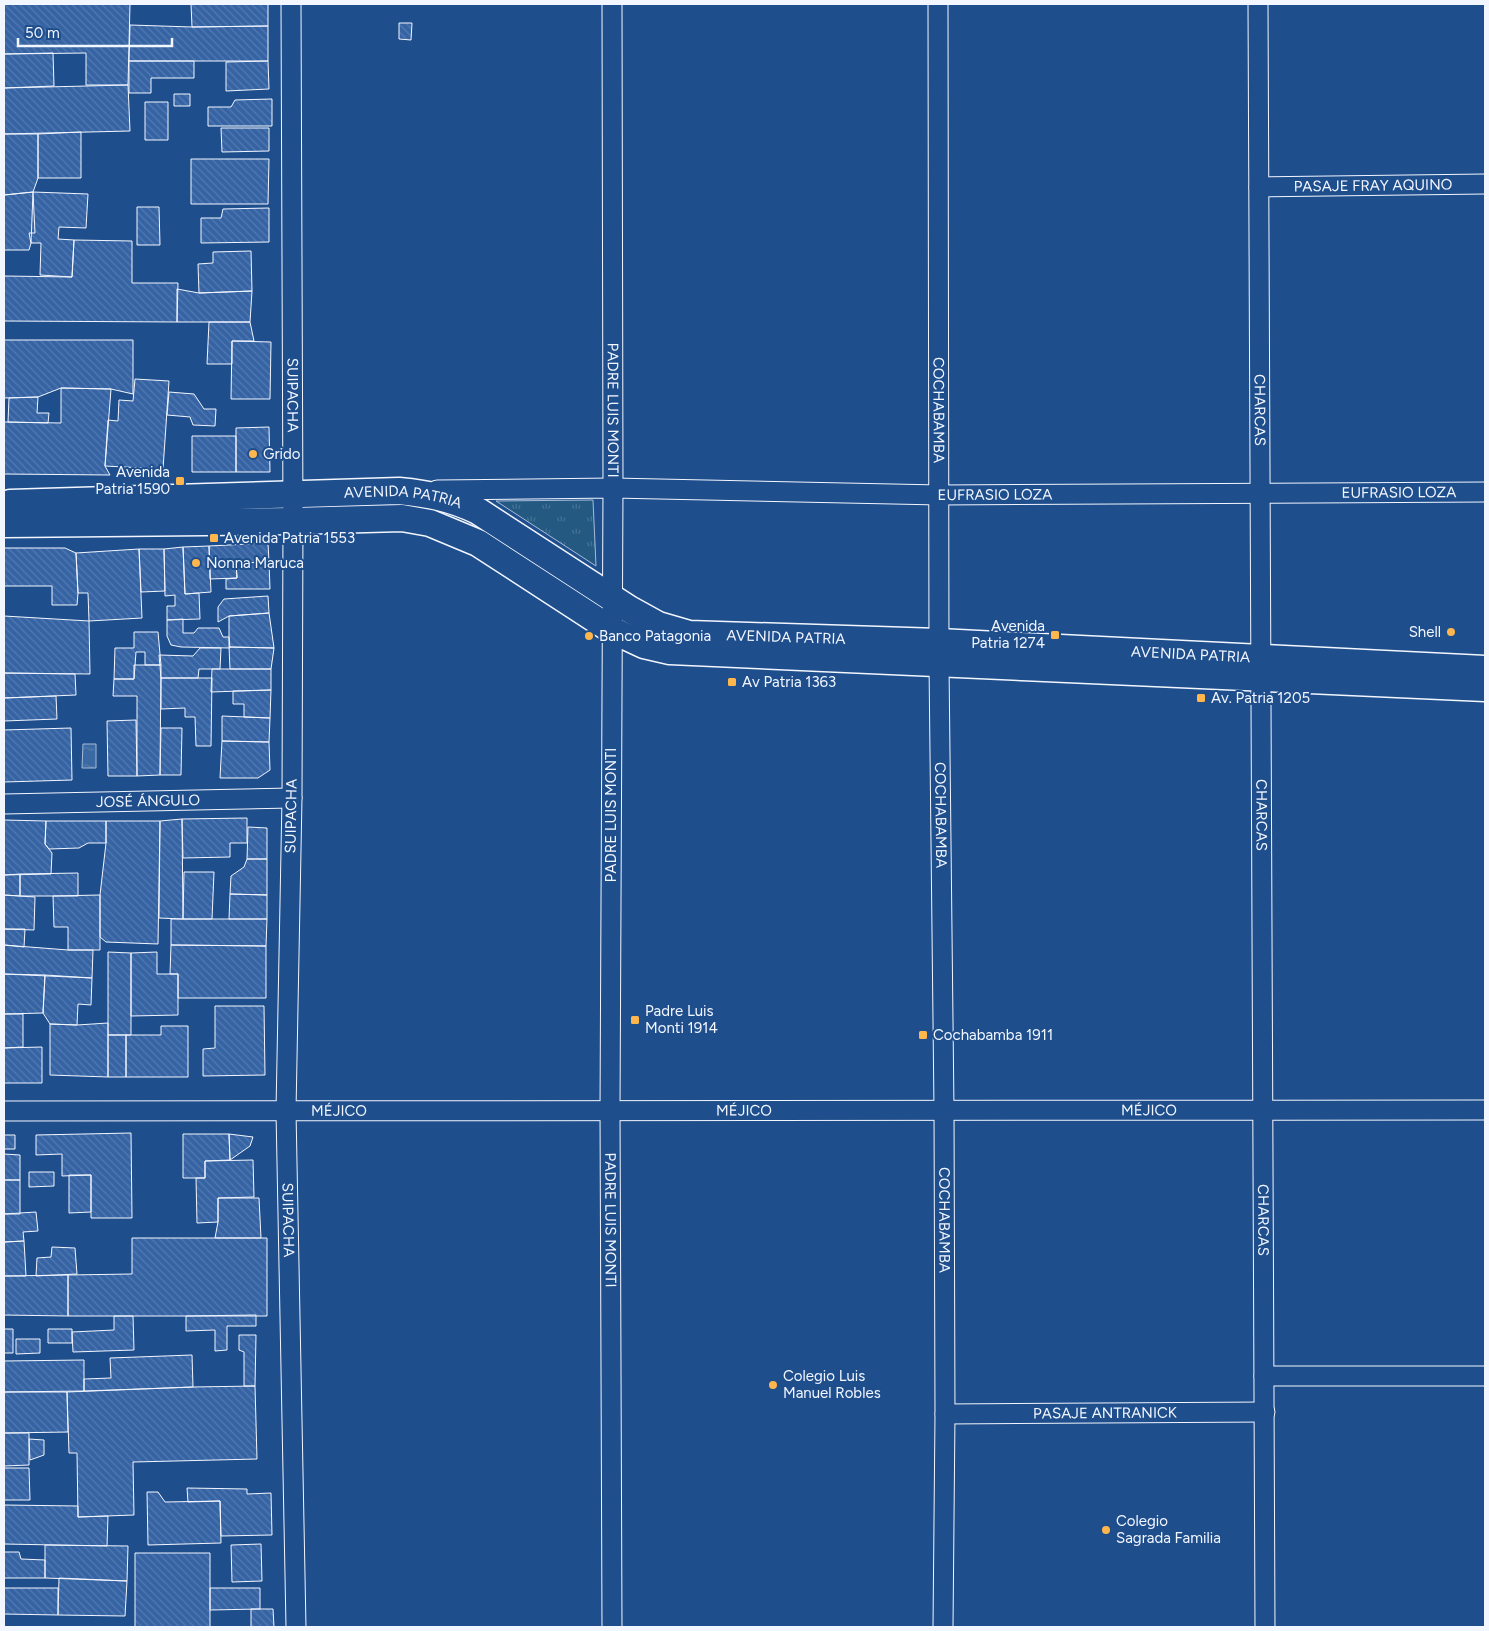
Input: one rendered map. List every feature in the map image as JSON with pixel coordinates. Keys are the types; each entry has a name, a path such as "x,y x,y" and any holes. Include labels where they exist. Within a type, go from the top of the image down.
{"main road":[{"name":"AVENIDA PATRIA","path":"4,505 10,503 399,491 434,495 458,501 484,515 612,597 629,610 658,626 689,634 939,653 1262,668 1485,669"},
{"name":"AVENIDA PATRIA","path":"4,524 402,518 430,523 478,542 612,630 644,645 670,651 939,653"},
{"name":"AVENIDA PATRIA","path":"1262,668 1485,688"}],"street":[{"name":"SUIPACHA","path":"291,4 292,798 286,1111 296,1627"},
{"name":"PADRE LUIS MONTI","path":"612,4 613,488 610,1110 612,1627"},
{"name":"COCHABAMBA","path":"938,4 939,653 945,1414 943,1627"},
{"name":"CHARCAS","path":"1258,4 1265,1627"},
{"name":"PASAJE FRAY AQUINO","path":"1259,187 1485,184"},
{"name":"EUFRASIO LOZA","path":"399,491 613,488 940,495 1485,492"},
{"path":"478,542 478,529 484,515 503,490"},
{"name":"JOSÉ ÁNGULO","path":"4,804 292,798"},
{"name":"MÉJICO","path":"4,1110 1485,1110"},
{"path":"1264,1376 1485,1376"},
{"name":"PASAJE ANTRANICK","path":"945,1414 1265,1412"}],"green space":[{"path":"593,500 596,566 496,501"}],"water":[{"path":"83,744 96,744 96,768 82,768"}],"building":[{"path":"4,4 130,4 128,85 86,85 86,53 4,54"},
{"path":"191,4 268,4 268,26 192,27"},
{"path":"399,23 412,23 411,40 399,39"},
{"path":"130,25 192,27 268,26 268,61 129,61"},
{"path":"53,53 54,86 4,88 4,54"},
{"path":"129,61 194,61 194,78 151,78 151,93 129,93"},
{"path":"268,61 269,89 226,91 226,62"},
{"path":"128,85 130,131 4,134 4,88"},
{"path":"174,94 190,94 190,106 174,106"},
{"path":"272,99 272,126 208,126 208,107 231,107 235,100"},
{"path":"145,102 168,102 168,140 145,140"},
{"path":"221,128 269,128 269,151 222,152"},
{"path":"81,132 81,178 38,178 38,134"},
{"path":"4,134 38,134 38,178 33,192 4,195"},
{"path":"191,159 269,159 268,204 191,204"},
{"path":"33,192 35,233 29,233 31,243 29,250 4,250 4,195"},
{"path":"33,192 88,194 86,228 59,227 58,239 74,240 72,277 40,275 41,243 31,243"},
{"path":"137,207 159,207 160,245 137,245"},
{"path":"269,208 269,242 201,243 201,218 221,218 223,209"},
{"path":"74,240 132,241 132,283 178,283 177,322 4,321 4,276 72,277"},
{"path":"251,251 252,291 199,293 198,264 213,263 213,252"},
{"path":"177,289 199,293 252,291 250,322 177,322"},
{"path":"209,322 250,322 254,341 232,341 232,364 207,364"},
{"path":"4,340 133,340 133,394 111,389 61,388 38,397 4,398"},
{"path":"232,341 271,342 270,399 231,399"},
{"path":"135,379 169,381 163,469 105,466 108,420 118,421 119,400 133,401"},
{"path":"61,388 111,389 105,466 110,475 4,474 4,422 61,423"},
{"path":"169,392 194,394 204,409 216,409 215,426 193,425 190,417 167,415"},
{"path":"38,397 37,413 49,413 48,423 8,422 9,398"},
{"name":"Grido","path":"269,427 270,472 236,472 236,428"},
{"path":"192,436 236,436 236,472 192,472"},
{"path":"268,543 269,562 236,563 237,578 210,579 209,546"},
{"name":"Nonna Maruca","path":"209,546 211,592 185,594 183,547"},
{"path":"183,547 185,594 199,593 200,619 167,620 167,606 175,606 175,595 165,596 164,549"},
{"path":"4,548 65,548 76,553 77,605 52,605 52,586 4,586"},
{"path":"139,549 142,618 89,621 88,593 78,593 76,553"},
{"path":"139,549 164,549 165,591 141,592"},
{"path":"269,562 270,589 226,589 226,579 237,578 236,563"},
{"path":"268,596 269,613 229,616 218,622 218,607 224,599"},
{"path":"269,613 274,648 229,647 229,616"},
{"path":"4,616 89,621 90,674 4,673"},
{"path":"183,619 183,633 194,633 198,628 219,628 223,637 229,637 230,648 171,645 167,636 167,620"},
{"path":"134,632 158,632 161,665 145,665 145,652 136,652 134,679 114,679 115,648 134,648"},
{"path":"229,647 274,648 271,669 230,669"},
{"path":"200,648 221,648 220,669 199,669 198,678 161,678 159,655 193,656"},
{"path":"134,665 161,665 160,775 137,776 137,696 113,696 114,679 134,679"},
{"path":"212,669 271,669 271,690 211,692"},
{"path":"4,673 75,674 76,695 4,698"},
{"path":"161,678 212,678 211,746 196,746 195,717 185,717 185,708 161,709"},
{"path":"271,690 270,718 244,717 244,704 233,704 233,691"},
{"path":"56,696 57,719 4,721 4,698"},
{"path":"222,716 270,718 269,742 222,741"},
{"path":"136,720 137,776 108,776 107,721"},
{"path":"71,728 72,780 4,782 4,730"},
{"path":"161,728 182,728 181,775 160,775"},
{"path":"222,741 269,742 270,770 258,778 220,778"},
{"path":"247,818 247,843 230,843 230,857 183,858 182,819"},
{"path":"182,819 183,919 159,918 160,821"},
{"path":"4,820 46,821 45,844 52,853 51,874 4,875"},
{"path":"46,821 106,821 106,843 88,843 79,848 49,849 45,844"},
{"path":"106,821 160,821 158,944 106,942 100,937 100,895 106,843"},
{"path":"248,827 267,828 267,859 247,859"},
{"path":"247,859 267,859 267,895 230,894 231,876 244,867"},
{"path":"184,872 214,872 212,919 183,919"},
{"path":"78,873 78,896 20,896 20,874"},
{"path":"20,874 20,896 4,895 4,875"},
{"path":"230,894 267,895 267,919 229,919"},
{"path":"4,895 35,897 34,930 4,929"},
{"path":"100,895 100,950 68,950 68,927 54,927 53,896"},
{"path":"171,919 267,919 266,946 171,945"},
{"path":"4,929 25,929 24,947 4,945"},
{"path":"4,945 93,950 92,978 4,974"},
{"path":"171,945 266,946 266,998 178,998 178,974 170,974"},
{"path":"108,952 131,953 131,1035 108,1035"},
{"path":"157,952 157,974 178,974 178,1015 131,1016 131,953"},
{"path":"4,974 45,975 43,1013 4,1014"},
{"path":"45,975 92,978 91,1005 78,1004 77,1025 50,1024 43,1013"},
{"path":"215,1006 264,1006 265,1075 203,1076 203,1049 215,1048"},
{"path":"4,1014 23,1014 23,1047 4,1048"},
{"path":"108,1023 108,1077 50,1075 50,1024"},
{"path":"161,1026 188,1026 188,1077 126,1077 126,1035 161,1035"},
{"path":"108,1035 126,1035 126,1077 108,1077"},
{"path":"42,1047 42,1083 4,1083 4,1048"},
{"path":"131,1133 132,1218 91,1218 91,1175 62,1176 62,1154 36,1155 36,1135"},
{"path":"183,1134 229,1134 230,1160 205,1161 205,1178 183,1178"},
{"path":"229,1134 253,1137 250,1146 230,1160"},
{"path":"4,1135 15,1135 15,1149 4,1149"},
{"path":"4,1154 20,1155 20,1180 4,1180"},
{"path":"253,1160 254,1197 218,1198 218,1222 197,1223 196,1178 205,1178 205,1161"},
{"path":"29,1172 54,1172 54,1186 29,1187"},
{"path":"69,1175 91,1175 91,1212 69,1213"},
{"path":"4,1180 20,1180 20,1214 4,1214"},
{"path":"218,1198 259,1198 261,1238 215,1238 218,1222"},
{"path":"36,1212 38,1231 23,1232 24,1241 4,1242 4,1214"},
{"path":"132,1238 267,1238 267,1316 68,1316 68,1275 132,1274"},
{"path":"24,1241 26,1276 4,1276 4,1242"},
{"path":"52,1247 75,1248 77,1274 36,1276 37,1258 51,1257"},
{"path":"68,1275 68,1316 4,1315 4,1276"},
{"path":"256,1315 256,1326 227,1326 227,1350 215,1351 215,1330 186,1331 186,1316"},
{"path":"114,1316 133,1316 134,1350 73,1352 72,1332 114,1330"},
{"path":"4,1329 13,1329 13,1353 4,1353"},
{"path":"48,1329 72,1329 72,1343 48,1343"},
{"path":"239,1335 256,1335 255,1386 244,1386 244,1352 239,1350"},
{"path":"16,1339 40,1339 40,1353 16,1354"},
{"path":"192,1355 193,1387 84,1391 84,1379 111,1378 110,1358"},
{"path":"84,1360 84,1391 4,1392 4,1361"},
{"path":"255,1386 257,1459 133,1462 134,1515 78,1517 77,1453 69,1453 67,1392"},
{"path":"4,1392 67,1392 68,1432 4,1433"},
{"path":"4,1433 29,1433 29,1465 4,1466"},
{"path":"29,1439 44,1440 44,1455 30,1460"},
{"path":"4,1468 29,1468 30,1500 4,1500"},
{"path":"187,1488 247,1489 247,1494 271,1493 272,1535 221,1536 220,1501 188,1502"},
{"path":"147,1492 158,1492 165,1502 220,1501 221,1543 148,1545"},
{"path":"4,1505 78,1506 78,1517 108,1516 107,1546 4,1544"},
{"path":"261,1544 262,1581 232,1582 231,1545"},
{"path":"45,1545 128,1546 127,1581 45,1578"},
{"path":"4,1552 19,1552 21,1559 45,1560 45,1578 4,1578"},
{"path":"135,1553 210,1553 210,1627 135,1627"},
{"path":"59,1578 127,1581 125,1616 58,1615"},
{"path":"4,1588 58,1588 58,1615 4,1614"},
{"path":"210,1588 260,1588 260,1609 210,1610"},
{"path":"251,1609 273,1609 274,1627 251,1627"}],"place":[{"name":"Grido","path":"253,454"},
{"name":"Avenida Patria 1590","path":"180,481"},
{"name":"Avenida Patria 1553","path":"214,538"},
{"name":"Nonna Maruca","path":"196,563"},
{"name":"Shell","path":"1451,632"},
{"name":"Avenida Patria 1274","path":"1055,635"},
{"name":"Banco Patagonia","path":"589,636"},
{"name":"Av Patria 1363","path":"732,682"},
{"name":"Av. Patria 1205","path":"1201,698"},
{"name":"Padre Luis Monti 1914","path":"635,1020"},
{"name":"Cochabamba 1911","path":"923,1035"},
{"name":"Colegio Luis Manuel Robles","path":"773,1385"},
{"name":"Colegio Sagrada Familia","path":"1106,1530"}]}
